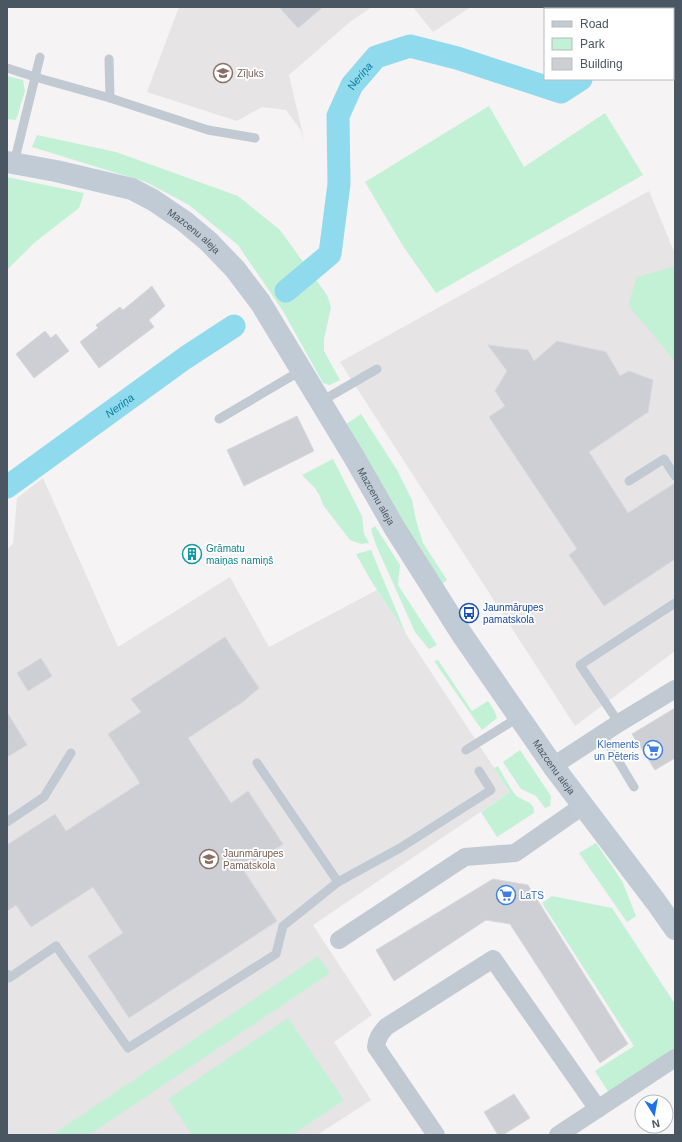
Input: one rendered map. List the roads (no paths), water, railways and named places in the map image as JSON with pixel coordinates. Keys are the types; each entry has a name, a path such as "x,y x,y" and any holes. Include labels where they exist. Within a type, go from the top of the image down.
{"main road":[{"name":"Mazcenu aleja","path":"10,163 56,171 132,189 153,200 184,221 208,241 235,269 260,302 302,370 394,527 442,604 553,766 584,805 675,929"}],"street":[{"path":"553,766 675,689"},
{"path":"339,940 465,857 515,853 584,805"},
{"path":"436,1135 376,1047 377,1040 386,1027 493,960 598,1109"},
{"path":"558,1135 675,1058"}],"lane":[{"path":"10,163 40,57"},
{"path":"109,59 110,98"},
{"path":"7,68 110,98 208,130 255,138"},
{"path":"320,402 377,369"},
{"path":"218,419 302,370"},
{"path":"629,481 664,459 675,476"},
{"path":"619,723 580,665 675,603"},
{"path":"466,750 519,718"},
{"path":"602,734 634,787"},
{"path":"7,822 44,797 70,753"},
{"path":"257,763 338,882"},
{"path":"7,974 9,978 56,946 128,1048 276,954 283,926 338,882 400,848 490,790 479,771"}],"waterway":[{"name":"Neriņa","path":"286,291 330,254 339,184 338,116 352,85 376,57 410,46 457,58 561,92 579,80"},
{"name":"Neriņa","path":"7,487 185,358 234,326"}],"place":[{"name":"Zīļuks","path":"223,73"},
{"name":"Grāmatu maiņas namiņš","path":"192,554"},
{"name":"Jaunmārupes pamatskola","path":"469,613"},
{"name":"Klements un Pēteris","path":"653,750"},
{"name":"Jaunmārupes Pamatskola","path":"209,859"},
{"name":"LaTS","path":"506,895"}]}
